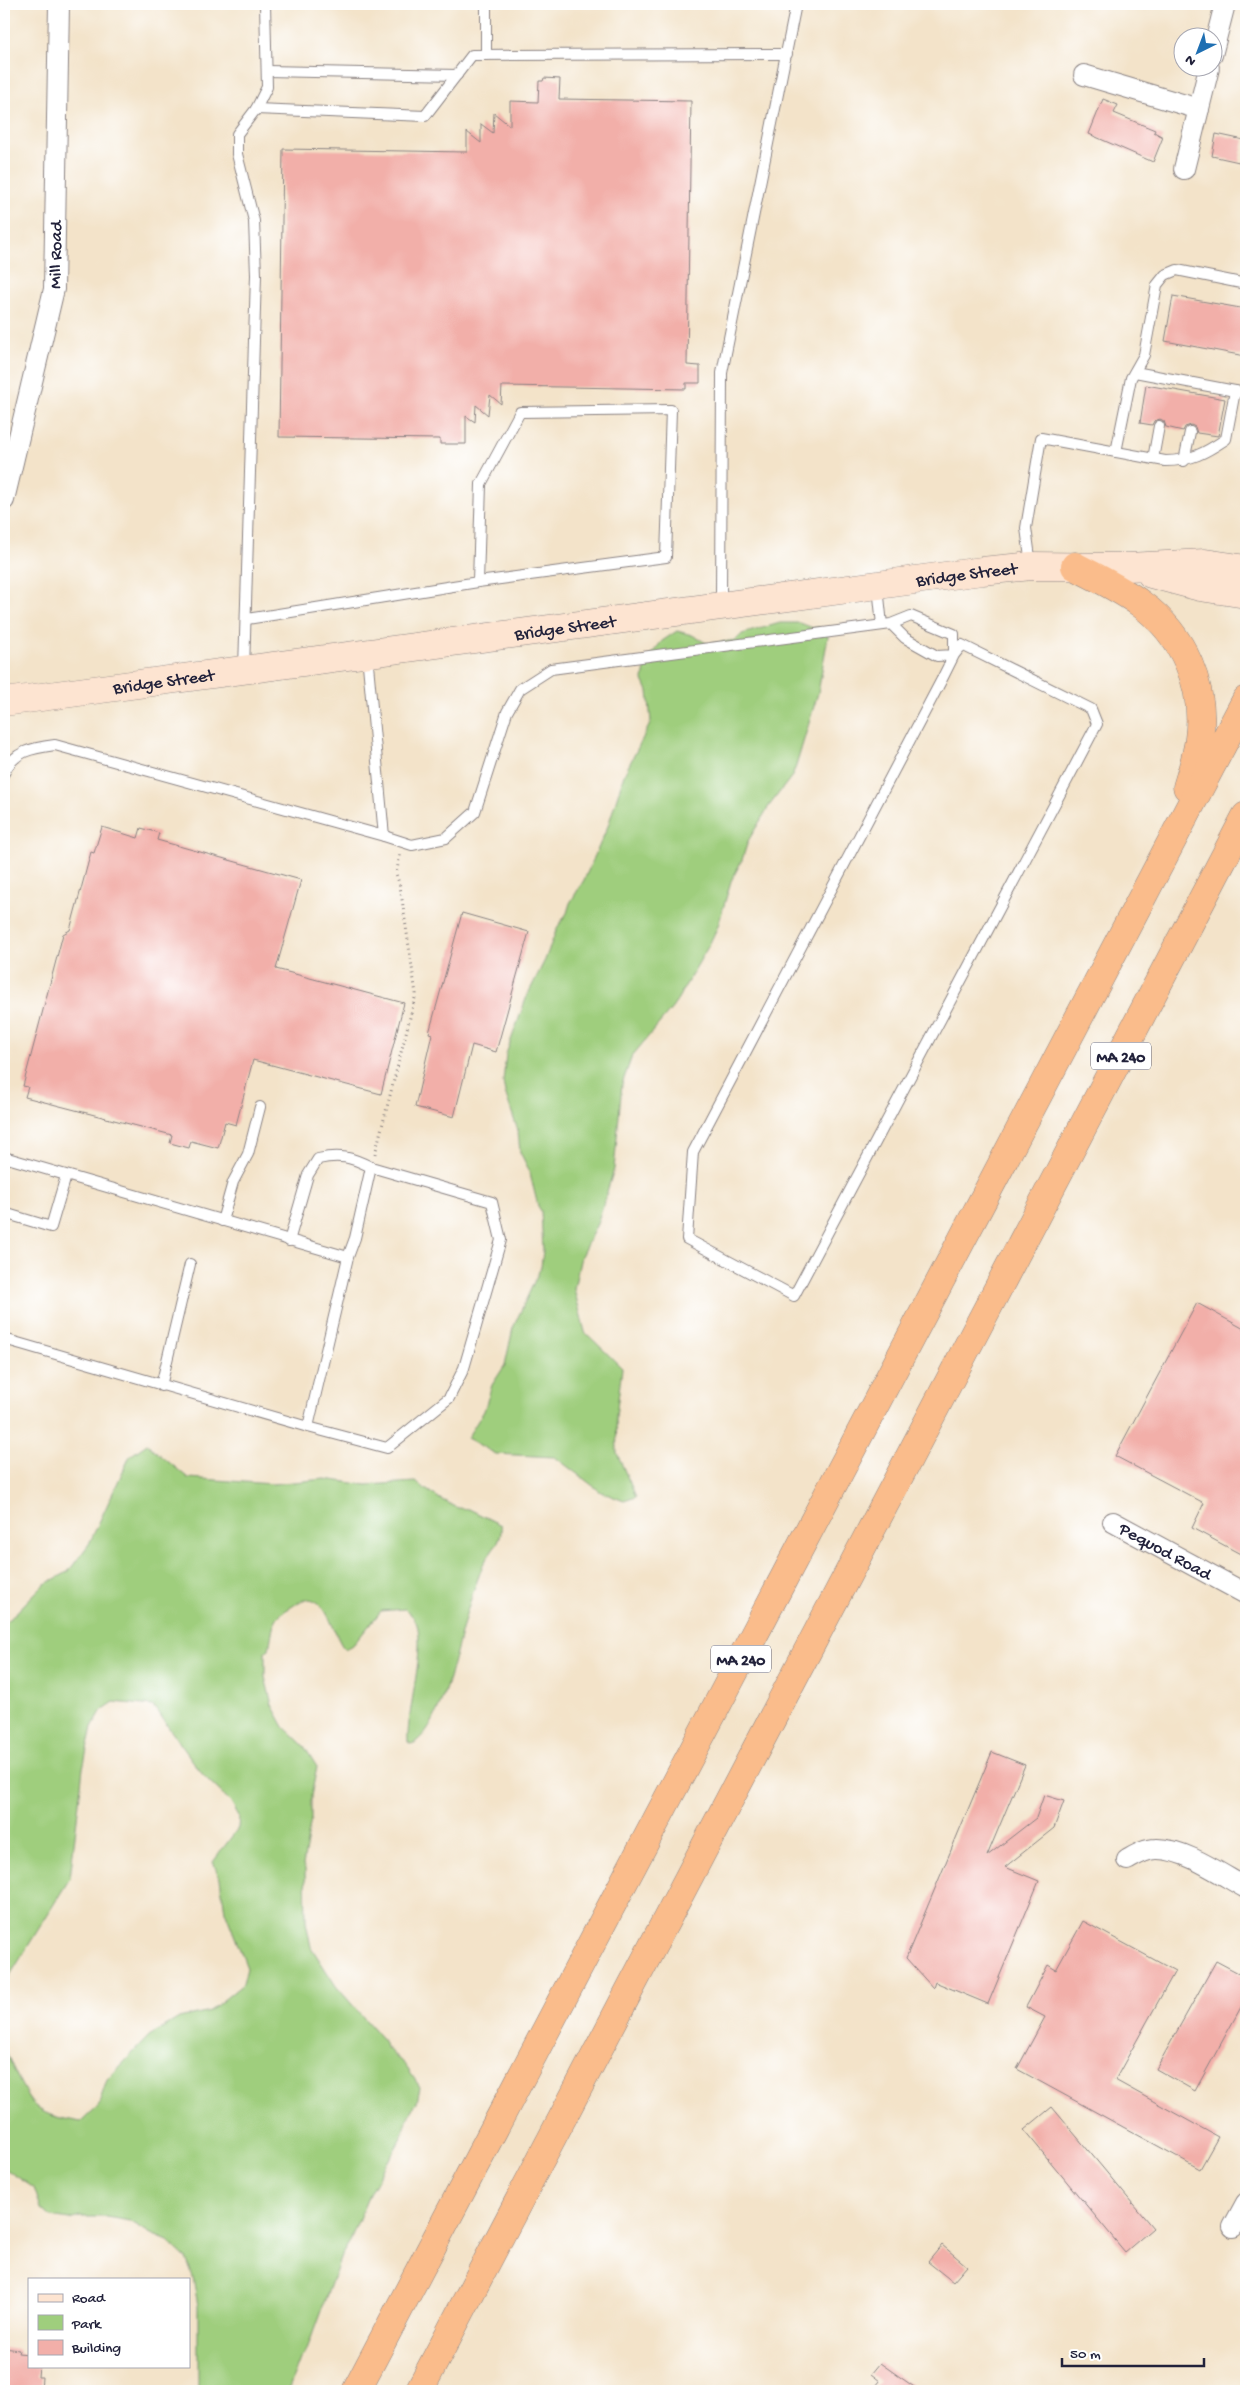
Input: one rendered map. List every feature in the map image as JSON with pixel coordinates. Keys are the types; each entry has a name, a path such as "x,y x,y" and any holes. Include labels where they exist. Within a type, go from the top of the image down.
{"highway":[{"path":"1075,566 1125,593 1158,618 1180,645 1192,670 1200,703 1200,737 1176,832"},
{"name":"MA 240","path":"356,2391 1246,700"},
{"name":"MA 240","path":"419,2391 1246,816"},
{"path":"1219,869 1246,826"}],"street":[{"name":"Mill Road","path":"4,500 54,289 59,4"},
{"path":"1219,28 1225,4"},
{"path":"1084,75 1199,109"},
{"path":"1184,169 1207,78"},
{"name":"Bridge Street","path":"4,702 878,584 1031,566 1128,567 1205,563 1246,569"},
{"name":"Bridge Street","path":"1128,567 1200,587 1246,594"},
{"name":"Pequod Road","path":"1113,1522 1246,1594"},
{"path":"1127,1860 1144,1851 1157,1849 1171,1851 1195,1860 1246,1888"},
{"path":"1233,2227 1246,2203"}],"lane":[{"path":"244,669 256,275 254,221 239,161 237,141 238,134 256,109 267,87 265,4"},
{"path":"486,4 486,55"},
{"path":"721,606 722,372 796,4"},
{"path":"256,109 426,116 472,54 787,54"},
{"path":"267,71 457,75"},
{"path":"1116,452 1131,378 1144,355 1157,285 1165,275 1177,270 1246,284"},
{"path":"1134,372 1167,384 1246,393"},
{"path":"1031,566 1026,528 1041,438 1153,459 1184,461 1208,450 1226,438 1235,391"},
{"path":"247,619 478,582 666,557 671,410 520,412 481,484 478,582"},
{"path":"1153,459 1159,426"},
{"path":"1184,461 1190,432"},
{"path":"4,773 8,764 18,754 33,748 55,745 412,845 446,838 475,812 507,712 520,689 551,669 886,625 911,616 954,634 954,655 693,1152 687,1239 794,1296 1034,847 1097,724 1091,709 962,645 954,655 937,656 905,638 886,625 878,584"},
{"path":"366,653 384,836"},
{"path":"222,1221 233,1182 248,1154 260,1107"},
{"path":"4,1339 161,1386 387,1448 449,1398 464,1368 501,1240 492,1202 372,1167 354,1158 334,1155 318,1159 308,1175 289,1241"},
{"path":"4,1157 348,1257"},
{"path":"308,1427 348,1257 355,1238 372,1167"},
{"path":"4,1213 51,1227 66,1176"},
{"path":"161,1386 190,1264"}],"path":[{"path":"372,1167 416,994 400,886 396,874 404,842"}],"green space":[{"path":"780,623 800,623 813,628 819,627 828,636 818,693 796,766 792,776 769,806 748,841 742,860 731,881 718,926 709,945 673,1007 632,1056 622,1084 614,1169 597,1224 581,1256 574,1289 585,1332 622,1368 616,1416 617,1453 636,1497 624,1501 601,1492 555,1457 496,1454 467,1438 484,1411 492,1385 505,1365 513,1328 541,1267 543,1251 541,1211 529,1170 520,1152 518,1131 503,1082 506,1054 527,996 545,960 557,928 584,880 608,826 624,775 651,722 648,691 643,680 646,661 662,641 677,631 692,635 708,644 736,640 742,634"},
{"path":"147,1444 188,1478 272,1484 325,1479 367,1485 415,1482 440,1499 458,1508 469,1509 501,1525 498,1541 483,1565 474,1590 440,1705 422,1737 411,1744 408,1742 408,1729 419,1642 418,1628 414,1618 405,1609 381,1611 354,1644 345,1649 322,1606 315,1601 306,1599 278,1616 275,1621 269,1649 265,1652 265,1677 272,1705 284,1727 304,1746 317,1767 311,1796 311,1819 303,1865 305,1869 306,1922 311,1947 336,1986 384,2041 386,2047 405,2065 420,2087 417,2102 406,2122 399,2142 370,2192 349,2243 341,2256 306,2352 300,2359 288,2391 198,2391 198,2306 193,2277 186,2258 168,2241 151,2234 130,2221 107,2217 80,2217 69,2220 51,2217 41,2208 34,2188 4,2168 4,2045 17,2076 34,2105 50,2115 81,2122 98,2106 107,2080 149,2036 179,2018 210,2011 243,1984 247,1968 225,1911 220,1879 213,1862 238,1828 239,1816 231,1802 203,1775 153,1706 114,1702 102,1710 92,1727 83,1768 70,1878 4,1985 4,1625 43,1585 68,1572 89,1544 130,1456"}],"building":[{"path":"544,78 560,79 559,99 691,101 687,365 700,366 700,383 686,383 686,389 502,386 501,404 490,395 488,415 476,405 475,422 466,416 466,444 440,444 440,439 279,437 283,149 467,152 467,132 481,143 481,124 493,133 494,113 510,126 510,101 538,102 539,81 543,81"},
{"path":"1103,99 1118,105 1114,113 1155,130 1154,132 1163,137 1153,162 1089,134"},
{"path":"1216,134 1244,140 1239,162 1212,156"},
{"path":"1173,296 1246,309 1245,356 1165,341"},
{"path":"1146,385 1225,399 1218,436 1197,433 1195,427 1191,425 1185,427 1183,431 1166,427 1164,421 1160,419 1154,421 1152,425 1140,423"},
{"path":"102,827 138,838 141,828 159,833 157,840 301,880 276,969 404,1003 381,1094 253,1060 236,1125 225,1122 218,1148 191,1141 189,1148 170,1143 172,1135 25,1097 28,1087 23,1086 63,934 70,930 91,852 94,853"},
{"path":"462,913 529,932 496,1052 472,1045 454,1117 415,1107 432,1034 429,1033"},
{"path":"1197,1303 1246,1330 1246,1557 1192,1528 1204,1503 1115,1456"},
{"path":"992,1752 1025,1765 987,1856 1036,1818 1044,1795 1064,1801 1054,1828 1005,1867 1039,1881 988,2004 935,1982 933,1988 906,1958"},
{"path":"1083,1921 1175,1971 1115,2080 1218,2137 1200,2169 1017,2069 1045,2017 1026,2007 1048,1965 1056,1970"},
{"path":"1216,1961 1246,1977 1246,1998 1195,2091 1156,2069"},
{"path":"1052,2107 1153,2228 1125,2252 1024,2130"},
{"path":"942,2245 967,2266 953,2282 928,2262"},
{"path":"4,2348 19,2350 18,2353 28,2354 28,2368 39,2368 38,2377 42,2377 41,2391 4,2391"},
{"path":"880,2363 920,2391 872,2391 880,2381 871,2374"}]}
